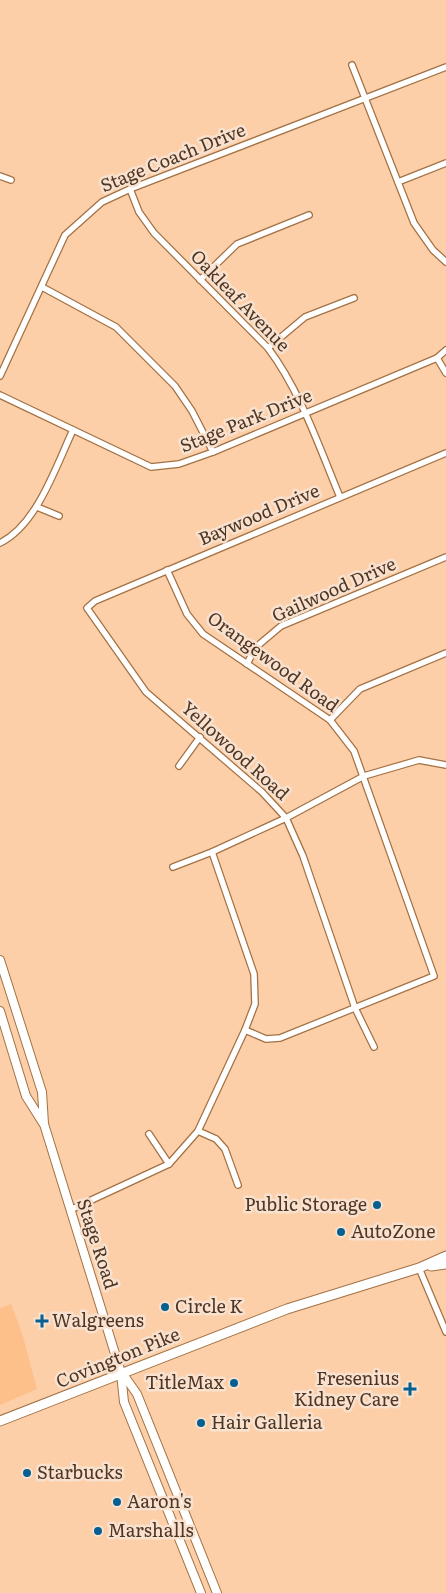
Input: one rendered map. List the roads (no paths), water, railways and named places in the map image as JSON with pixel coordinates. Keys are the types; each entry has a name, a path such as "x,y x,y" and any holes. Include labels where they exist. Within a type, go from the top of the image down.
{"main road":[{"name":"Stage Road","path":"0,960 42,1092 44,1124 121,1373 124,1402 201,1593"},
{"name":"Stage Road","path":"0,1011 26,1096 44,1124"},
{"name":"Covington Pike","path":"0,1422 287,1309 418,1268 446,1256"},
{"name":"Covington Pike","path":"418,1268 446,1264"},
{"name":"Stage Road","path":"121,1373 137,1394 217,1593"}],"street":[{"path":"352,65 414,223 433,250 446,262"},
{"name":"Stage Coach Drive","path":"0,376 65,234 102,202 130,189 446,67"},
{"path":"398,182 446,162"},
{"path":"0,176 11,180"},
{"name":"Oakleaf Avenue","path":"130,189 139,212 154,233 268,348 283,368 305,414 340,497"},
{"path":"200,280 237,244 309,216"},
{"path":"42,287 116,328 175,386 192,411 213,452"},
{"path":"268,348 305,317 354,298"},
{"name":"Stage Park Drive","path":"0,396 151,467 179,464 213,452 437,358 446,350"},
{"path":"437,358 446,373"},
{"path":"0,544 10,538 37,507 73,430"},
{"name":"Baywood Drive","path":"87,608 95,601 446,453"},
{"path":"37,507 60,516"},
{"name":"Gailwood Drive","path":"247,664 255,648 281,626 446,557"},
{"name":"Orangewood Road","path":"167,570 187,614 203,634 330,720 354,751 434,976 355,1008"},
{"name":"Yellowood Road","path":"87,608 146,692 262,792 286,818 303,856 355,1008 374,1047"},
{"path":"330,720 360,689 446,653"},
{"path":"179,766 200,737"},
{"path":"173,867 212,852 286,818 364,776 419,760 446,765"},
{"path":"70,1210 169,1164 198,1131 245,1030 254,1004 254,974 212,852"},
{"path":"245,1030 266,1039 280,1038 355,1008"},
{"path":"198,1131 216,1139 225,1149 238,1185"},
{"path":"149,1134 169,1164"},
{"path":"418,1268 446,1332"}],"place":[{"name":"Public Storage","path":"377,1205"},
{"name":"AutoZone","path":"341,1232"},
{"name":"Circle K","path":"165,1307"},
{"name":"Walgreens","path":"42,1321"},
{"name":"TitleMax","path":"234,1383"},
{"name":"Fresenius Kidney Care","path":"410,1389"},
{"name":"Hair Galleria","path":"201,1423"},
{"name":"Starbucks","path":"27,1473"},
{"name":"Aaron's","path":"117,1502"},
{"name":"Marshalls","path":"98,1531"}]}
